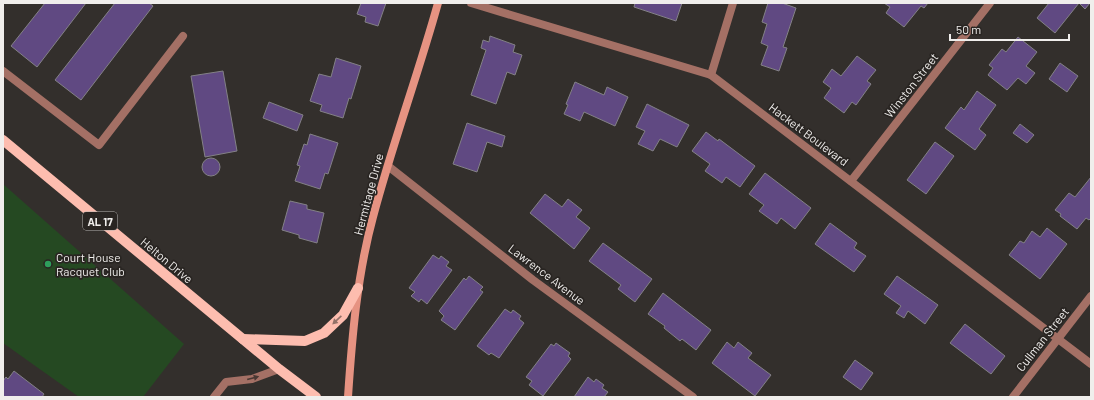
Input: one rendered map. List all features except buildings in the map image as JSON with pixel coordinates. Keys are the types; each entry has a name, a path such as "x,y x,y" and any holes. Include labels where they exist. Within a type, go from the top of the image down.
{"main road":[{"name":"Helton Drive","path":"3,140 243,340 316,397"},
{"path":"243,340 305,341 324,332 343,315 358,288"}],"street":[{"name":"Hermitage Drive","path":"348,397 350,359 358,288 373,218 438,3"},
{"name":"Hackett Boulevard","path":"471,3 711,75 1091,364"},
{"path":"711,75 733,3"},
{"name":"Winston Street","path":"851,181 990,3"},
{"path":"3,71 98,145 183,36"},
{"name":"Lawrence Avenue","path":"388,166 534,280 693,397"},
{"name":"Cullman Street","path":"1013,397 1091,296"},
{"path":"214,397 226,382 252,379 279,369"}],"green space":[{"name":"Court House Racquet Club","path":"3,184 184,344 143,397 79,397 3,343"}],"place":[{"name":"Court House Racquet Club","path":"48,264"}]}
